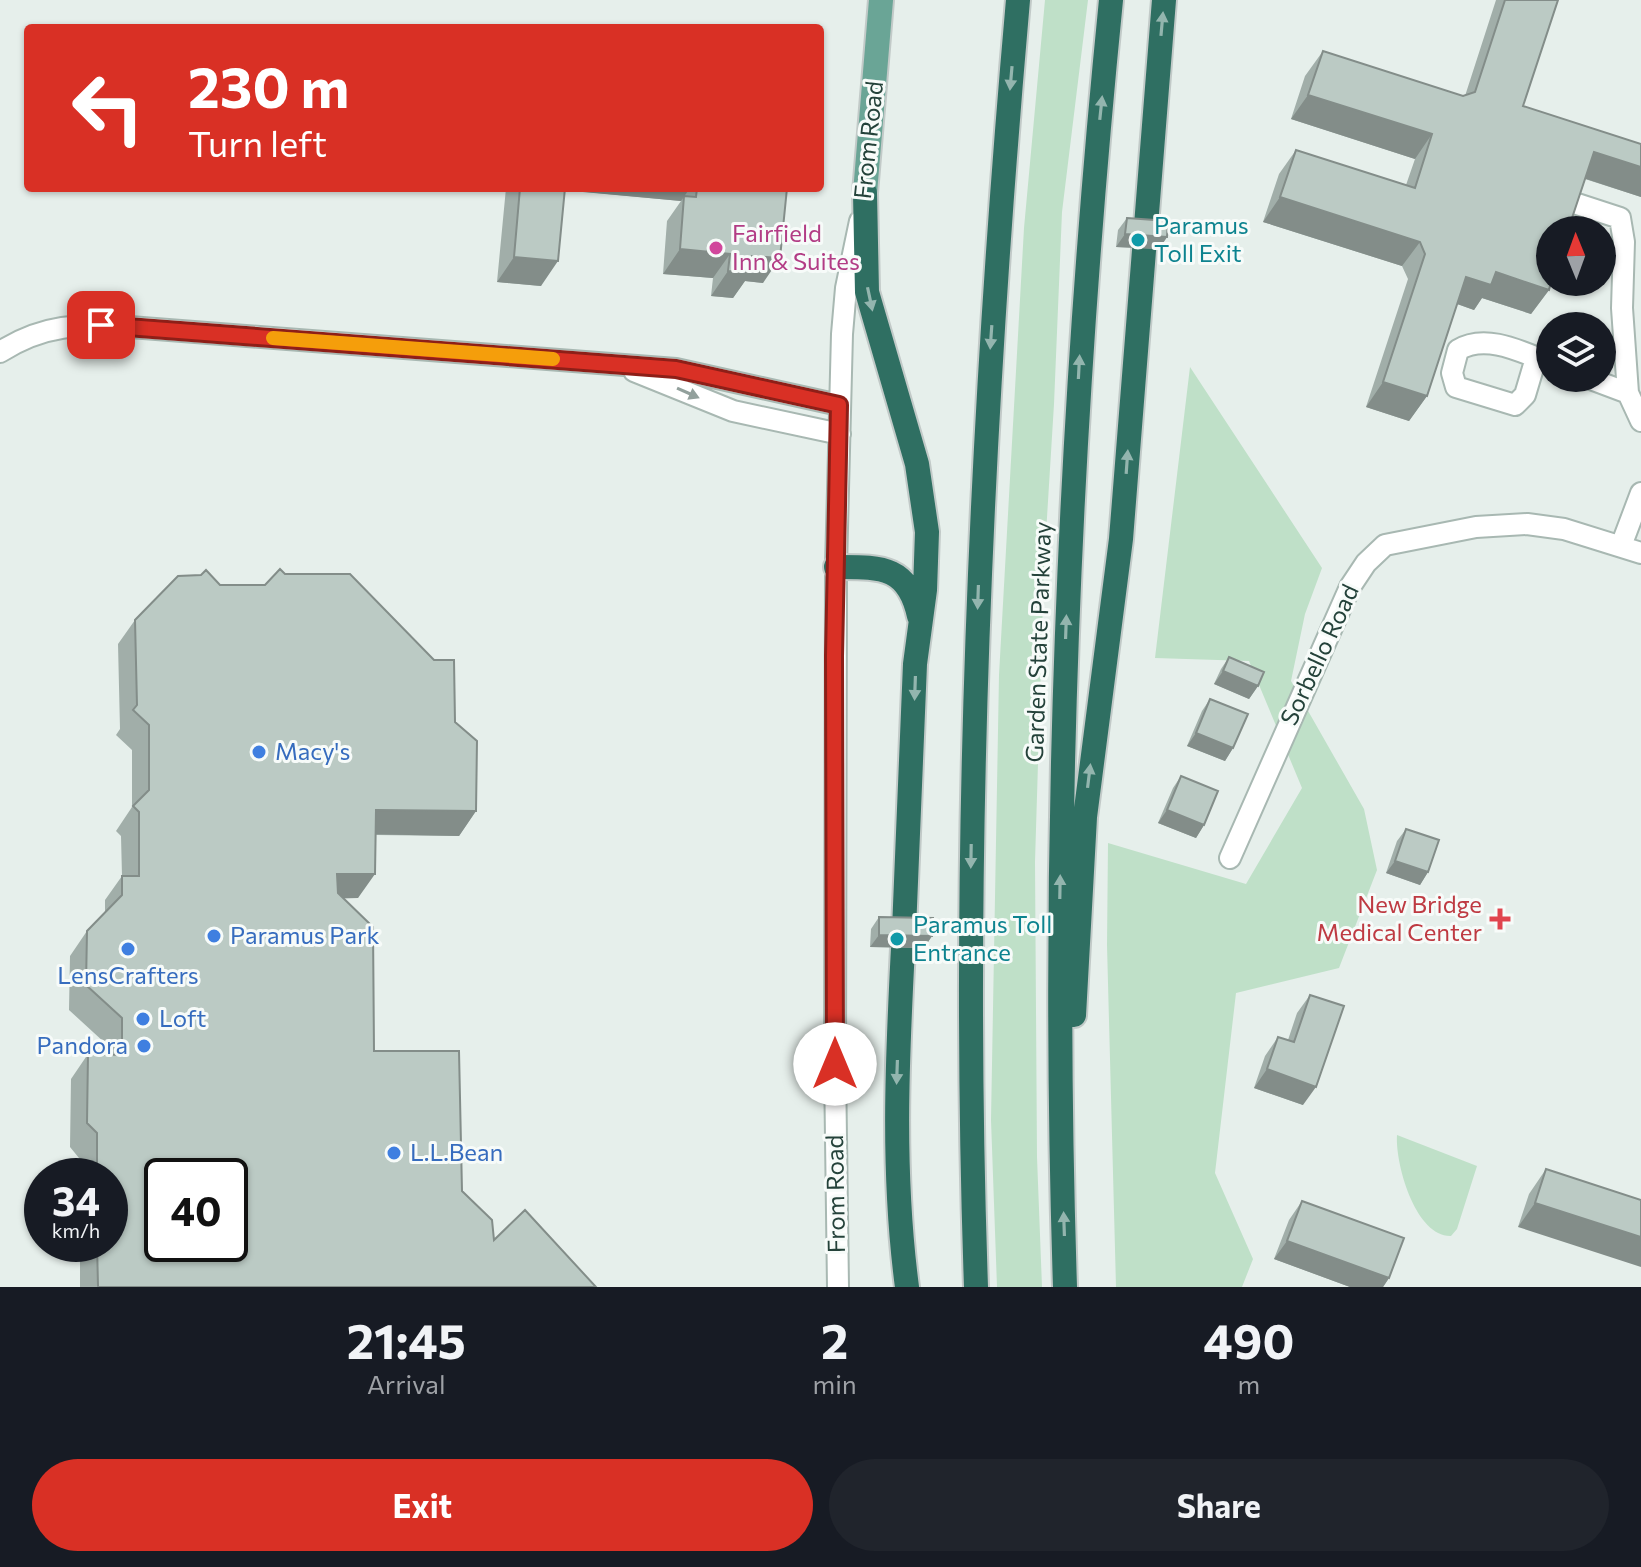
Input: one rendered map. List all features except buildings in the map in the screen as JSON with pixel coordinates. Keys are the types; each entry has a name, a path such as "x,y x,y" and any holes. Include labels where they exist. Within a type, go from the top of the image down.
{"highway":[{"path":"976,1287 970,911 975,696 988,381 1018,0"},
{"name":"Garden State Parkway","path":"1065,1287 1060,907 1070,526 1086,272 1111,0"},
{"path":"1062,1161 1080,937 1085,817 1121,539 1164,0"},
{"path":"865,193 867,292 911,441 925,507 927,559 915,664 896,1145 899,1224 907,1287"},
{"path":"836,567 873,567 899,577 913,593 920,622"}],"main road":[{"name":"From Road","path":"865,193 881,0"}],"street":[{"name":"From Road","path":"838,1287 835,1080 839,405 846,288 865,193"},
{"path":"1571,202 1620,218 1624,242 1622,308 1641,421"},
{"path":"0,352 44,330 101,325 676,369 839,405"},
{"path":"615,364 733,411 840,434"},
{"path":"1621,546 1641,493"},
{"name":"Sorbello Road","path":"1230,858 1350,587 1366,563 1385,545 1476,527 1527,524 1564,529 1641,553"}],"green space":[{"path":"1045,0 1088,0 1062,212 1044,566 1035,862 1037,1157 1042,1287 997,1287 991,1120 999,675 1024,228"},
{"path":"1190,367 1322,568 1305,614 1291,681 1364,809 1377,870 1339,968 1236,993 1215,1173 1253,1259 1242,1287 1116,1287 1107,945 1108,843 1246,884 1302,788 1249,661 1155,658"},
{"path":"1397,1135 1477,1166 1457,1229 1451,1236 1438,1233 1427,1225 1418,1212 1404,1180"}],"slow traffic":[{"path":"273,338 553,359"}],"place":[{"name":"Paramus Toll Exit","path":"1138,240"},
{"name":"Fairfield Inn & Suites","path":"716,248"},
{"name":"Macy's","path":"259,752"},
{"name":"New Bridge Medical Center","path":"1500,919"},
{"name":"Paramus Park","path":"214,936"},
{"name":"Paramus Toll Entrance","path":"897,939"},
{"name":"LensCrafters","path":"128,949"},
{"name":"Loft","path":"143,1019"},
{"name":"Pandora","path":"144,1046"},
{"name":"L.L.Bean","path":"394,1153"}],"route":[{"path":"101,325 676,369 839,405 834,656 835,1064"}]}
